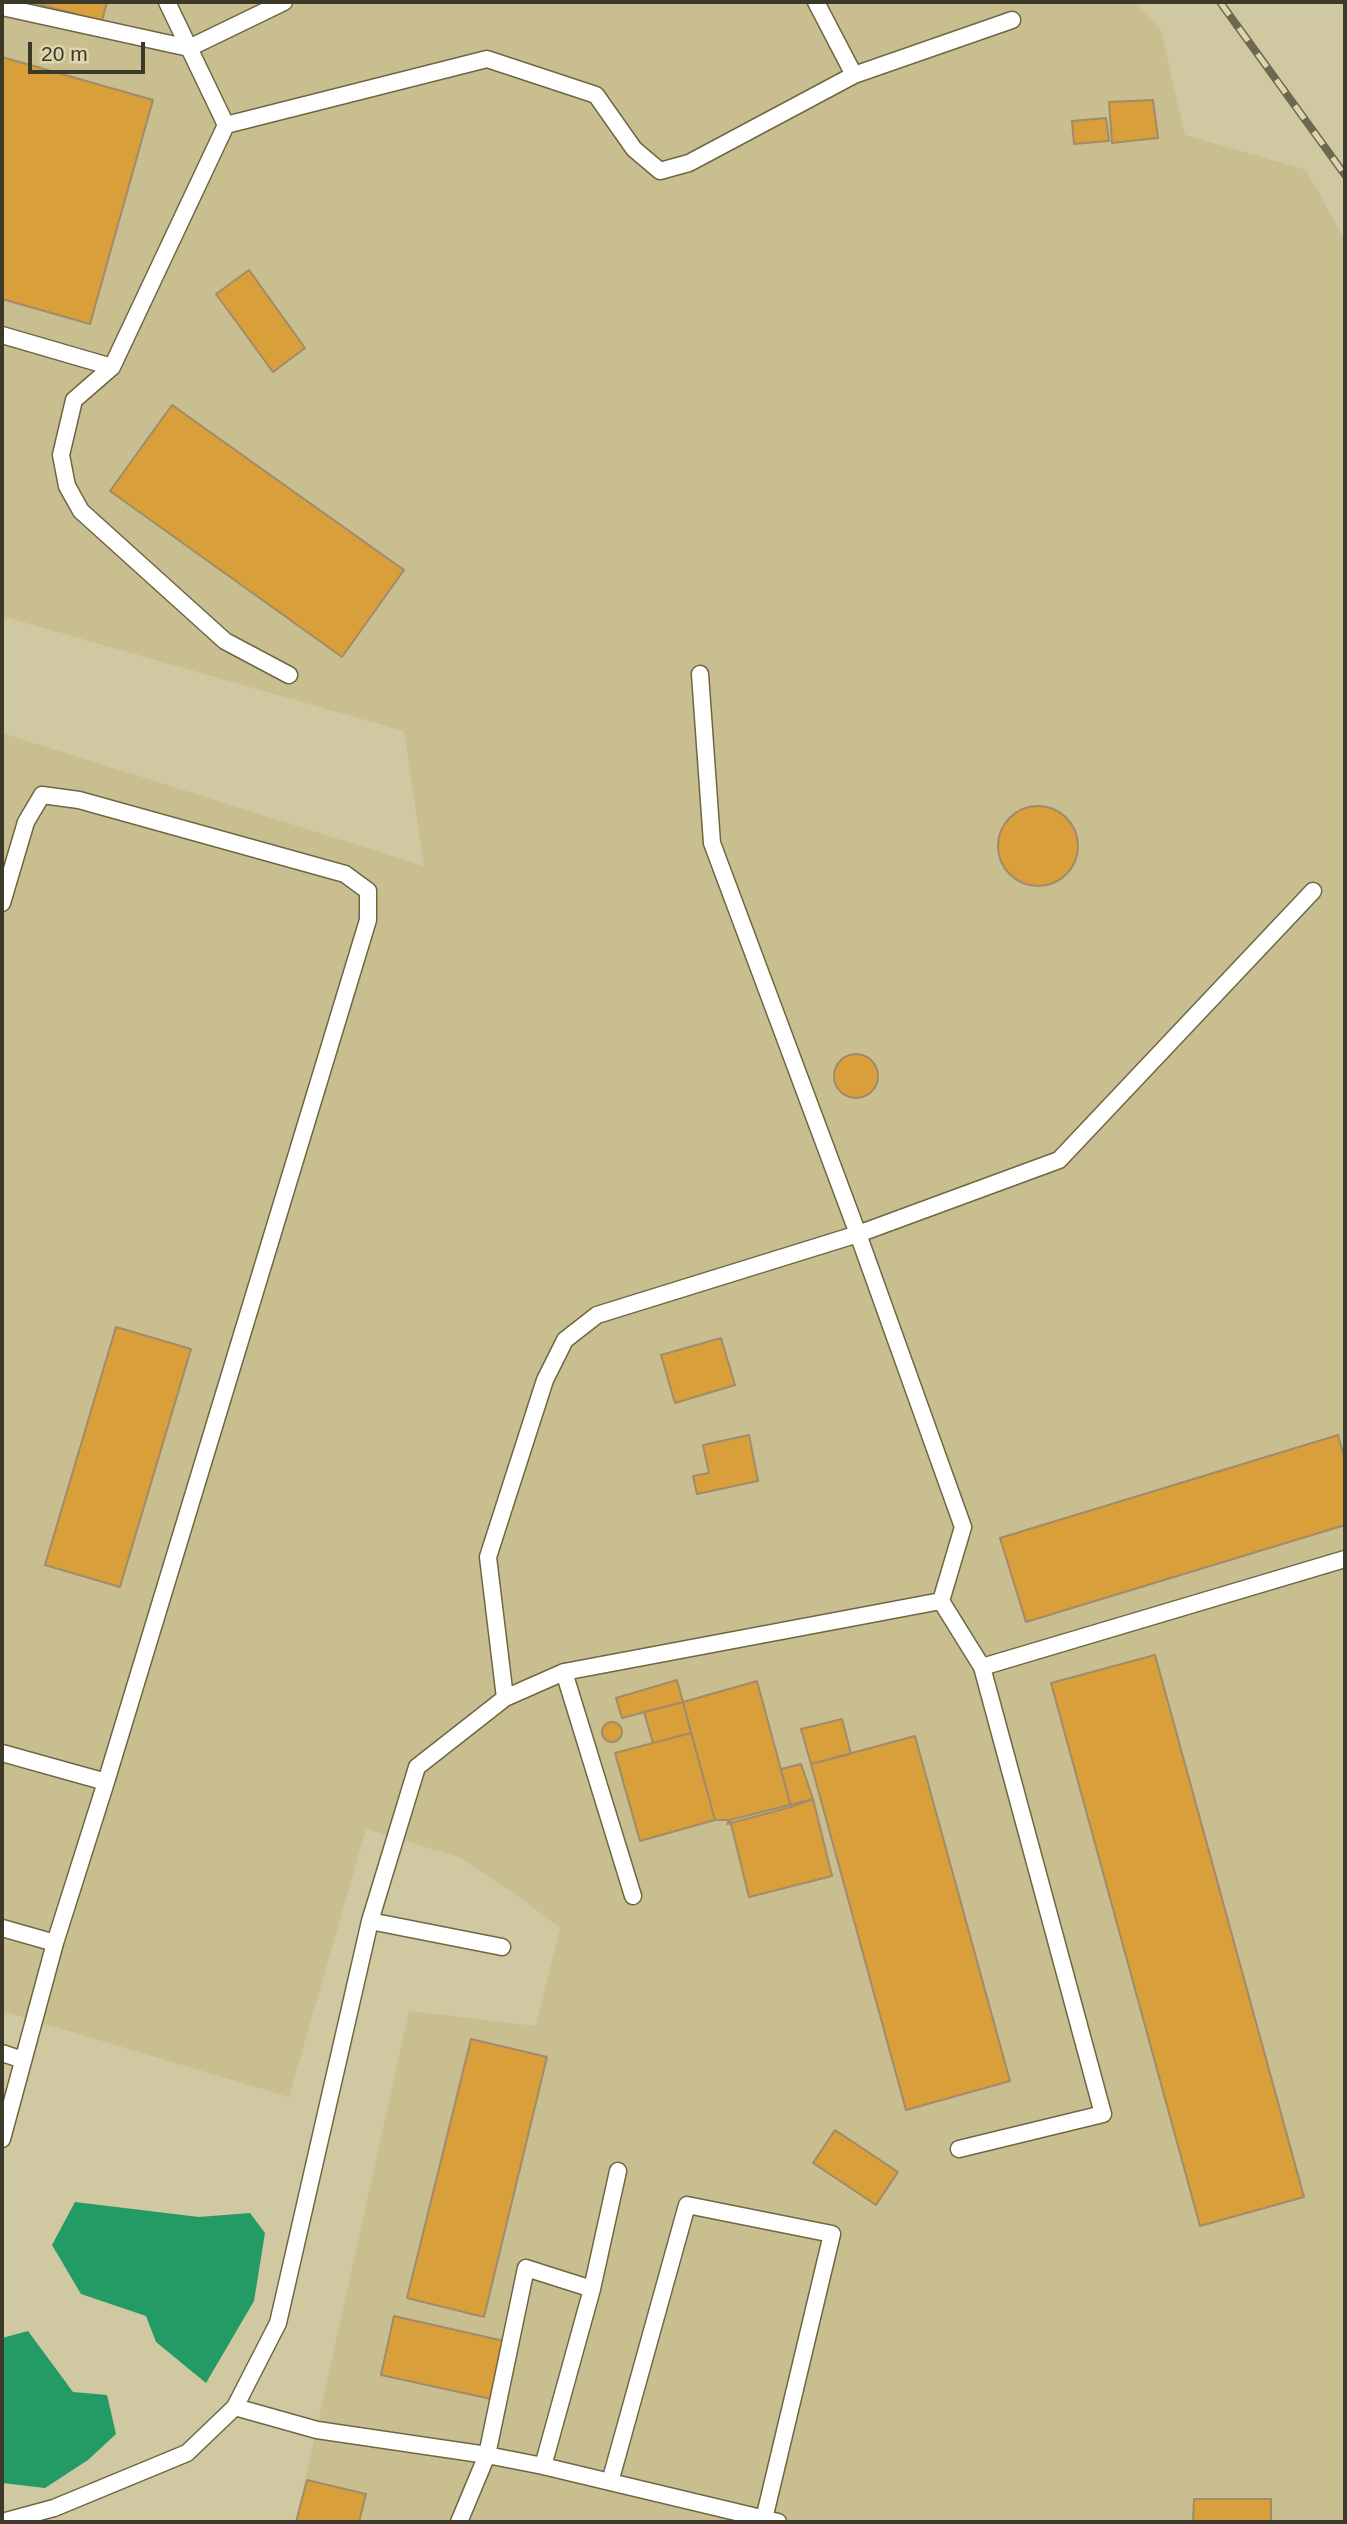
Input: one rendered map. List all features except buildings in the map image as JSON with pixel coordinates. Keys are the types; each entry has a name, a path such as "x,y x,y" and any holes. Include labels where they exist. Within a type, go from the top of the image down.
{"lane":[{"path":"167,2 226,124"},
{"path":"2,7 190,48 284,2"},
{"path":"816,2 854,75"},
{"path":"226,124 487,59 596,96 634,149 660,171 689,163 854,75 1012,20"},
{"path":"226,124 112,367 74,400 61,455 67,486 81,512 225,641 289,675"},
{"path":"2,335 112,367"},
{"path":"701,674 712,843 858,1234 963,1527 941,1601 982,1667 1103,2114 959,2149"},
{"path":"2,903 26,822 42,795 79,800 345,874 368,891 368,920 55,1943 2,2139"},
{"path":"505,1698 488,1557 545,1380 565,1340 597,1315 858,1234 1059,1160 1313,891"},
{"path":"982,1667 1345,1559"},
{"path":"2,2522 54,2508 187,2452 235,2407 278,2323 370,1921 417,1767 505,1698 564,1672 941,1601"},
{"path":"564,1672 633,1896"},
{"path":"2,1753 106,1782"},
{"path":"370,1921 502,1947"},
{"path":"2,1928 55,1943"},
{"path":"2,2053 23,2060"},
{"path":"543,2466 592,2289 618,2171"},
{"path":"235,2407 317,2430 543,2466 771,2521 832,2234 687,2205 610,2482"},
{"path":"459,2522 487,2455 526,2269 592,2289"}],"shaded area":[{"path":"2,2 1133,2 1160,27 1185,135 1306,170 1345,240 1345,2522 296,2522 409,2011 536,2026 560,1928 514,1893 459,1857 366,1829 289,2097 2,2011 2,733 424,866 404,731 2,616"}],"green space":[{"path":"75,2202 199,2217 250,2213 265,2233 254,2301 206,2383 156,2342 146,2316 81,2294 52,2245"},
{"path":"28,2331 73,2392 107,2395 116,2434 88,2460 45,2488 2,2483 2,2338"}],"railway":[{"path":"1220,2 1345,175"}]}
